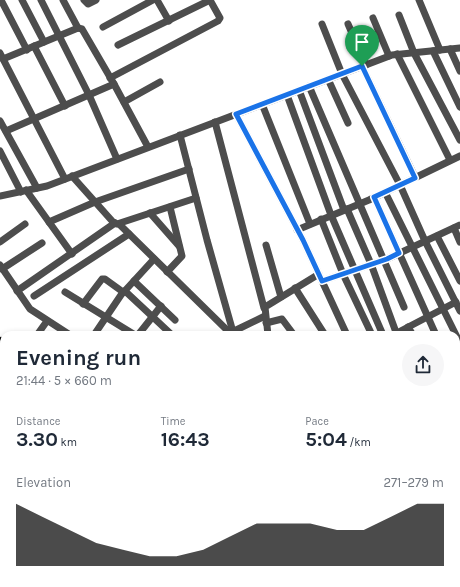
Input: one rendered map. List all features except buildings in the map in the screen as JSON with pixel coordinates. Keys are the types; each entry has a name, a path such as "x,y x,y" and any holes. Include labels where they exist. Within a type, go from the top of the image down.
{"street":[{"path":"1,0 27,50"},
{"path":"22,0 44,42"},
{"path":"41,0 89,95 117,159"},
{"path":"63,0 78,28 84,31 148,147"},
{"path":"84,0 88,4 96,0"},
{"path":"104,27 157,0 169,21"},
{"path":"37,188 2,127 34,119 89,95 218,22 220,18 210,0 118,45"},
{"path":"419,0 460,107"},
{"path":"399,15 414,53 460,140"},
{"path":"373,18 450,160"},
{"path":"322,24 342,74 400,185 425,241 460,311"},
{"path":"348,24 364,65 415,178"},
{"path":"78,28 27,50 1,56 34,119 68,177 129,234 227,331"},
{"path":"34,46 65,106"},
{"path":"0,196 47,186 393,55 460,48"},
{"path":"450,49 460,71"},
{"path":"328,79 348,123"},
{"path":"124,102 160,82"},
{"path":"310,86 359,204 385,259 404,307"},
{"path":"299,90 345,209 371,264 394,331"},
{"path":"287,94 331,215 381,331"},
{"path":"262,104 310,224"},
{"path":"236,114 297,230 344,331"},
{"path":"215,122 264,308 268,331"},
{"path":"180,135 230,331"},
{"path":"0,150 24,191 72,254"},
{"path":"297,230 386,192 460,156"},
{"path":"49,222 95,202 189,169"},
{"path":"386,192 454,331"},
{"path":"374,197 434,331"},
{"path":"17,291 117,224 196,198"},
{"path":"167,272 181,258 182,254 170,207"},
{"path":"150,214 180,248"},
{"path":"322,219 343,274 370,331"},
{"path":"0,242 25,224"},
{"path":"264,308 295,288 320,278 356,270 385,259 457,227 460,242"},
{"path":"34,296 129,234"},
{"path":"437,236 460,281"},
{"path":"42,243 1,267 30,309 63,331"},
{"path":"266,245 280,297"},
{"path":"97,331 124,292 154,259"},
{"path":"83,304 102,279 105,279 124,292 168,331"},
{"path":"134,281 175,320"},
{"path":"295,288 322,331"},
{"path":"65,292 127,331"},
{"path":"401,331 456,302"},
{"path":"141,331 161,306"},
{"path":"236,331 266,319 282,319 291,331"},
{"path":"40,331 47,321"},
{"path":"408,327 410,331"}],"route":[{"path":"362,66 415,178 374,197 399,253 387,259 322,281 303,240 236,114 362,66"}]}
